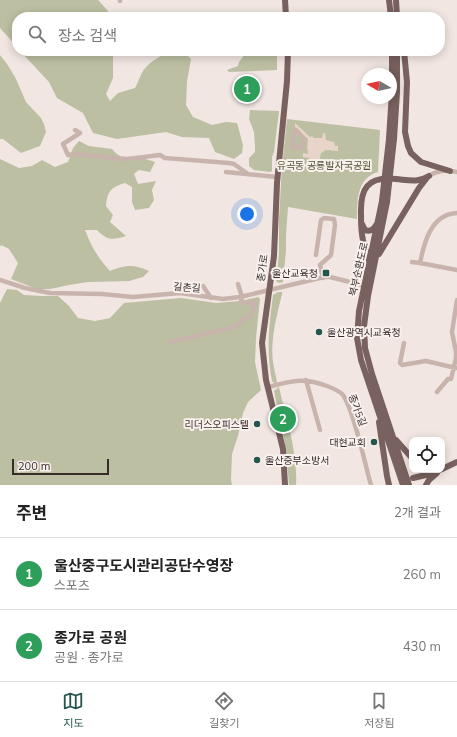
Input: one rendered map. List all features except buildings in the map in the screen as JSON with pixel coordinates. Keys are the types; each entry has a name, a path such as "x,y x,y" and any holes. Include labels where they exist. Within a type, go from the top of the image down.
{"main road":[{"path":"286,0 286,12"},
{"path":"389,0 390,12"},
{"path":"396,0 397,12"},
{"name":"종가로","path":"285,485 283,449 264,369 262,343 274,256 277,177 287,80 288,56"},
{"name":"북부순환도로","path":"392,56 392,139"},
{"name":"북부순환도로","path":"397,56 397,106 385,201 375,264 359,311 357,338 376,405 403,485"},
{"path":"404,56 407,82 406,132 408,146 411,153 421,162 450,171"},
{"path":"368,268 368,256 363,239 361,223 361,197 364,189 372,181 380,179 389,178 419,181 428,176"},
{"path":"375,264 384,244 428,176"},
{"name":"북부순환도로","path":"385,201 378,222 368,268 364,326 365,348 409,485"},
{"path":"361,223 363,228 369,231 375,228 378,222"},
{"path":"376,405 389,484 396,480"},
{"path":"392,433 409,455"},
{"path":"445,466 455,464"},
{"path":"445,468 455,464"},
{"path":"413,478 433,473"},
{"path":"426,485 437,473"}],"street":[{"path":"75,130 80,133 63,144 68,155 76,154 127,159 160,155 165,158 234,164 248,174"},
{"path":"226,172 277,177"},
{"path":"428,176 437,172 457,172"},
{"path":"420,263 424,243 437,222 443,216 457,213"},
{"path":"316,255 321,220 324,218 334,219 335,224 331,255 323,260 320,265 323,278"},
{"path":"412,262 457,270"},
{"name":"길촌길","path":"0,280 25,288 50,293 102,294 132,297 180,293 223,299 242,297 330,277 367,286"},
{"path":"170,342 235,327 241,320 251,316 255,303 241,302 242,297 238,284"},
{"path":"203,286 211,298"},
{"path":"451,379 456,368 456,352 452,332 457,300"},
{"path":"404,343 400,363 402,365 426,361 456,368"},
{"path":"437,392 448,379 457,379"},
{"path":"306,380 320,430"},
{"name":"종가5길","path":"268,387 291,381 306,380 333,388 342,393 357,431 371,485"}],"green space":[{"path":"0,0 98,0 108,12 12,12 12,41 0,28"},
{"path":"0,55 15,77 26,102 41,118 46,132 40,146 21,153 3,139 0,139"},
{"path":"25,56 113,56 113,78 106,94 110,101 118,93 135,88 146,67 160,56 187,56 191,59 187,81 186,105 193,117 212,125 226,122 237,123 243,145 242,153 234,159 215,152 209,138 182,137 166,132 117,139 93,133 83,113 57,98 49,82"},
{"path":"244,56 277,56 277,70 229,72 227,70 238,66"},
{"path":"250,110 279,111 274,152 272,157 272,171 270,172 254,170 249,166 249,158 255,152 254,132 249,119"},
{"name":"유곡동 공룡발자국공원","path":"287,119 380,130 378,172 371,175 362,184 357,204 357,219 288,207 283,282 279,283 276,280 279,254 279,218"},
{"path":"79,141 89,146 112,149 124,158 145,159 155,162 150,172 139,170 134,174 138,184 156,181 152,190 154,200 149,208 135,210 132,202 132,187 125,183 113,188 107,197 106,206 113,215 110,222 126,236 110,239 97,230 85,230 95,252 110,271 121,267 134,266 149,271 143,277 129,281 88,282 50,289 37,289 11,279 18,263 9,249 1,245 0,247 0,159 19,168 32,166 42,160 55,167 68,162 73,148"},
{"path":"7,289 17,290 24,295 58,296 69,306 78,318 95,321 110,318 124,303 181,298 216,303 240,301 258,297 260,299 255,362 261,390 248,402 243,413 232,454 232,485 0,485 0,303"},
{"path":"278,292 282,292 282,294 274,328 272,345 273,362 277,383 275,384 272,381 270,370 269,338 273,295"},
{"path":"279,387 291,436 295,460 296,485 289,485 286,449 274,391"}],"shaded area":[{"path":"295,123 310,137 322,138 323,133 325,133 326,140 334,142 335,146 338,146 338,151 326,150 321,153 319,162 309,161 310,158 303,157 303,153 308,154 308,139 295,127"}],"place":[{"name":"울산중구도시관리공단수영장","path":"247,89"},
{"name":"울산교육청","path":"326,273"},
{"name":"울산광역시교육청","path":"319,332"},
{"name":"종가로 공원","path":"283,419"},
{"name":"리더스오피스텔","path":"257,424"},
{"name":"대현교회","path":"374,442"},
{"name":"울산중부소방서","path":"257,460"}]}
